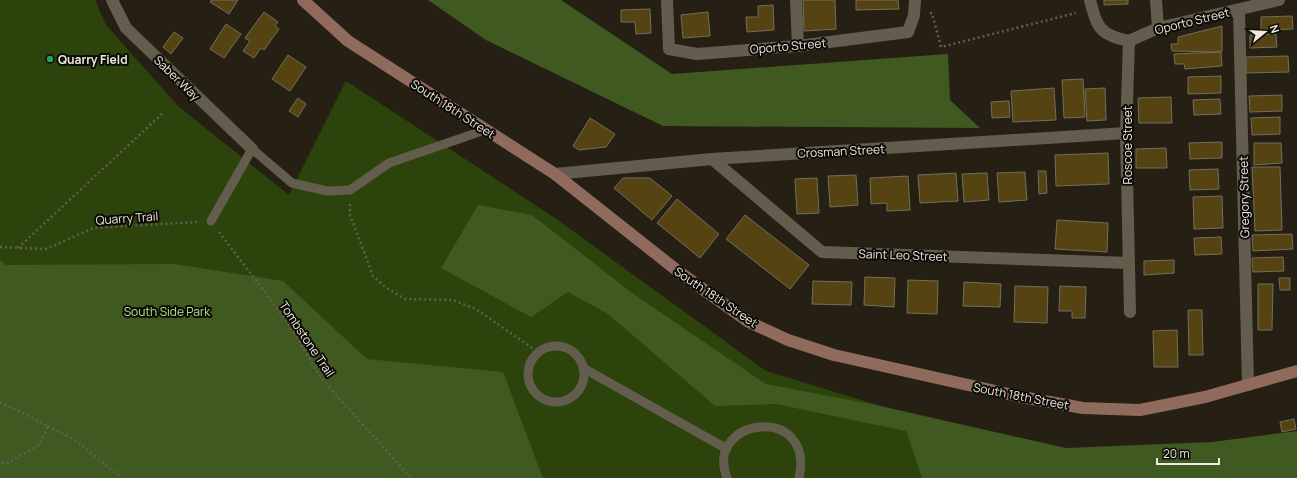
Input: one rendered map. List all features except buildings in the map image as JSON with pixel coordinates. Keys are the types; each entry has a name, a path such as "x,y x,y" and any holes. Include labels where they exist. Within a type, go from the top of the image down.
{"main road":[{"name":"South 18th Street","path":"303,0 348,41 555,174 679,272 749,322 788,340 834,355 1022,397 1083,408 1140,410 1205,397 1297,371"}],"street":[{"name":"Saber Way","path":"112,0 126,28 252,149"},
{"name":"Oporto Street","path":"667,0 669,49 696,54 798,46 908,32 914,15"},
{"path":"796,0 798,46"},
{"path":"914,15 915,0"},
{"path":"1090,0 1096,22 1104,32 1115,38 1129,41"},
{"path":"1156,0 1158,28"},
{"name":"Oporto Street","path":"1129,41 1158,28 1239,10 1265,2 1279,0"},
{"name":"Gregory Street","path":"1239,10 1248,385"},
{"name":"Roscoe Street","path":"1129,41 1126,133 1130,312"},
{"name":"Crosman Street","path":"555,174 712,158 1126,133"},
{"name":"Saint Leo Street","path":"712,158 822,252 1129,263"}],"lane":[{"path":"211,221 252,149 292,183 327,191 350,190 389,163 485,130"},
{"path":"556,346 574,352 580,359 584,368 584,378 581,386 572,397 560,402 542,399 530,385 528,376 530,363 538,352 547,347 556,346"},
{"path":"584,368 727,449"},
{"path":"727,478 724,461 727,449 734,438 745,430 758,426 771,427 784,432 793,441 800,453 801,466 798,478"}],"path":[{"path":"914,15 921,16 932,13 941,47 1080,12"},
{"path":"18,249 163,113"},
{"path":"350,190 350,215 373,276 385,287 405,299 453,300 476,309 538,352"},
{"name":"Quarry Trail","path":"0,247 18,249 46,249 94,228 211,221"},
{"name":"Tombstone Trail","path":"211,221 286,320 321,378 411,478"},
{"path":"0,402 75,440 122,478"},
{"path":"0,462 8,462 39,445 48,426"}],"green space":[{"name":"South Side Park","path":"0,0 95,0 106,25 178,106 289,195 346,81 555,218 766,371 1058,460 1297,478 0,478"},
{"path":"428,0 561,0 672,74 948,54 950,100 980,128 663,126 486,40"},
{"path":"478,205 532,215 632,293 766,384 876,405 1066,448 1212,442 1297,431 1297,478 922,478 906,431 776,404 715,406 608,314 568,292 531,317 441,268"},
{"path":"0,260 6,265 174,264 283,281 367,359 503,372 543,478 0,478"}],"place":[{"name":"Quarry Field","path":"50,59"}]}
